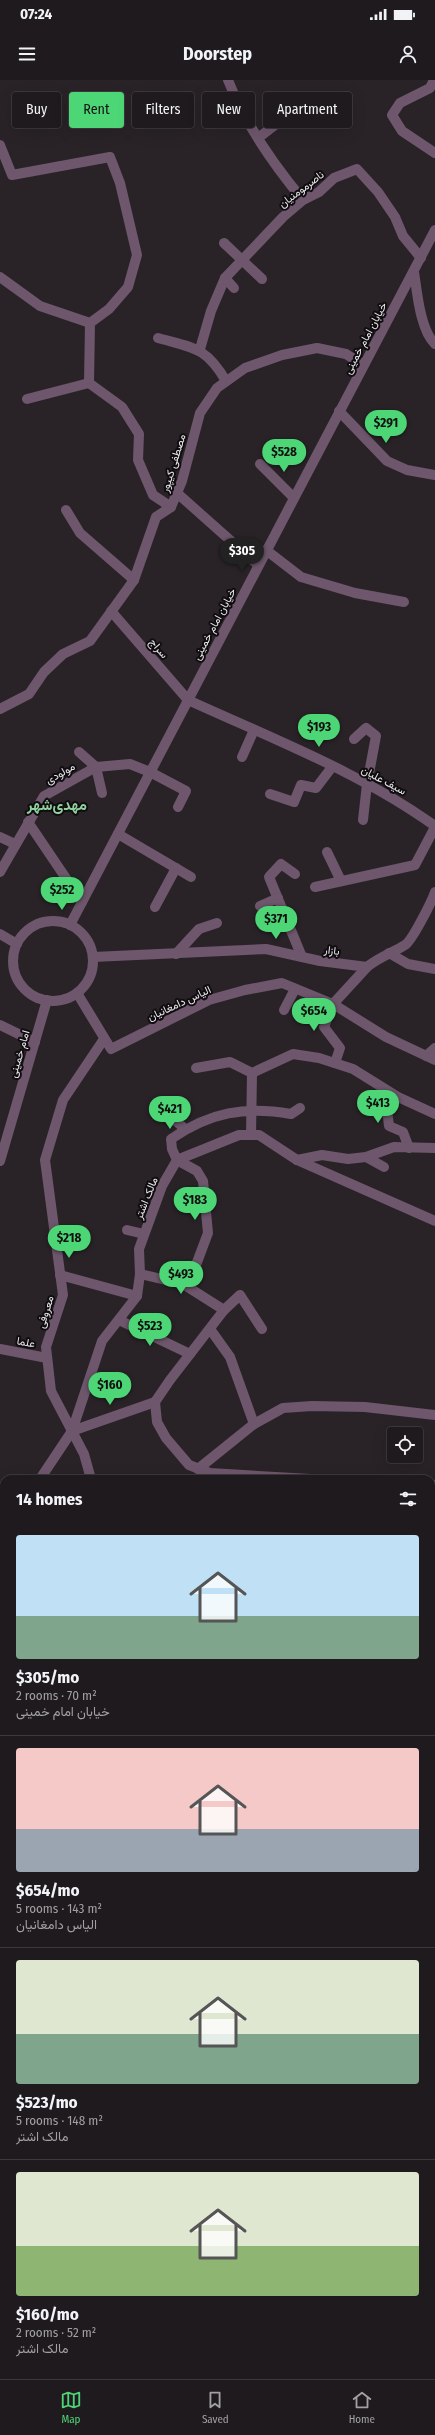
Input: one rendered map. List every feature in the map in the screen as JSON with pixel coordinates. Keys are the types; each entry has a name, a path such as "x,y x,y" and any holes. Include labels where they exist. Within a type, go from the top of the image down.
{"street":[{"path":"228,80 258,138 282,175 303,200"},
{"path":"434,80 430,88 400,103 392,114 402,131 435,153"},
{"path":"258,138 271,128"},
{"path":"0,145 12,175 110,157 121,189 137,255 128,287 109,309 90,323"},
{"name":"ناصرمومنیان","path":"200,349 211,310 225,278 303,200 319,192 334,178 357,169 378,192 395,217 403,236 421,258"},
{"name":"خیابان امام خمینی","path":"70,925 435,230"},
{"path":"224,243 243,259 262,279"},
{"path":"414,272 420,310 431,340 435,344"},
{"path":"0,277 40,306 90,323"},
{"path":"225,278 234,288"},
{"path":"89,383 90,323"},
{"path":"158,338 200,349 215,362 226,381"},
{"name":"مصطفی کیپور","path":"0,709 29,694 44,672 63,654 90,641 134,580 156,518 172,507 200,413 217,388 245,368 282,355 317,348 346,354 363,365"},
{"path":"27,399 89,383"},
{"path":"89,383 122,407 139,434 138,460 153,496 172,507"},
{"path":"339,411 387,461 407,470 435,476"},
{"path":"260,464 294,498"},
{"path":"177,493 258,565"},
{"path":"66,510 80,534 134,580"},
{"path":"266,550 301,577 355,593 404,602"},
{"name":"سراج","path":"111,611 188,700"},
{"name":"سیف علیان","path":"188,700 367,784 408,807 435,827"},
{"path":"354,739 366,728 376,736 367,784 363,820"},
{"path":"242,757 254,730"},
{"path":"79,752 96,767 102,793"},
{"name":"مولودی","path":"0,872 14,844 44,796 96,767 130,764 150,772 186,792 178,807"},
{"path":"270,794 294,802 301,785 316,788 332,767"},
{"path":"28,822 82,902"},
{"path":"315,887 415,864 435,827"},
{"path":"118,834 191,877"},
{"path":"0,837 14,844"},
{"path":"327,852 341,881"},
{"path":"295,874 281,864 269,877 302,957"},
{"path":"155,907 176,868"},
{"path":"335,1063 340,1048 324,1027 333,1004 367,966 389,952 406,944 431,902 435,892"},
{"path":"260,906 278,898"},
{"path":"60,922 70,925 86,938 93,957 90,977 77,993 57,1000 47,1000 28,992 16,975 14,964 17,944 23,936 39,924 60,922"},
{"path":"176,954 199,929 217,923"},
{"path":"0,934 17,944"},
{"name":"بازار","path":"93,957 266,949 302,957 367,966"},
{"path":"389,952 408,964 435,969"},
{"name":"الیاس دامغانیان","path":"104,1039 110,1049 209,1000 245,990 282,983 333,1004 386,1037 431,1058"},
{"path":"284,1010 295,989"},
{"path":"77,993 104,1039"},
{"name":"امام خمینی","path":"1,1157 47,1000"},
{"path":"0,1025 35,1042"},
{"name":"معروفی","path":"90,1475 84,1454 51,1391 46,1346 63,1295 45,1160 63,1100 104,1039"},
{"path":"431,1058 435,1048"},
{"path":"252,1073 293,1054 320,1058 352,1069 398,1097 435,1114"},
{"path":"196,1068 230,1062 252,1073"},
{"path":"251,1135 252,1073"},
{"path":"398,1097 387,1110 389,1126 403,1132 409,1148"},
{"path":"183,1284 196,1265 208,1233 203,1181 197,1171 177,1160 172,1149 171,1139 185,1129 205,1120 251,1109 291,1114 300,1108"},
{"path":"169,1115 185,1129"},
{"path":"177,1160 239,1135 259,1135 297,1160 435,1221"},
{"path":"297,1160 322,1155 348,1159 366,1157 394,1146 409,1148 435,1148"},
{"path":"366,1157 384,1167"},
{"name":"مالک اشتر","path":"43,1475 72,1431 102,1342 137,1296 140,1274 139,1249 162,1186 177,1160"},
{"path":"127,1230 144,1234"},
{"path":"140,1274 183,1284 224,1310"},
{"path":"60,1276 137,1296"},
{"path":"72,1431 155,1402 224,1310 240,1295 262,1328"},
{"path":"119,1320 190,1354"},
{"path":"210,1329 230,1357 254,1424"},
{"name":"علما","path":"0,1349 47,1358"},
{"path":"155,1402 157,1422 166,1438 189,1465 210,1473 243,1475"},
{"path":"198,1469 254,1424 284,1408 312,1406 365,1407 435,1415"}],"district":[{"name":"مهدی‌شهر","path":"57,805"}]}
